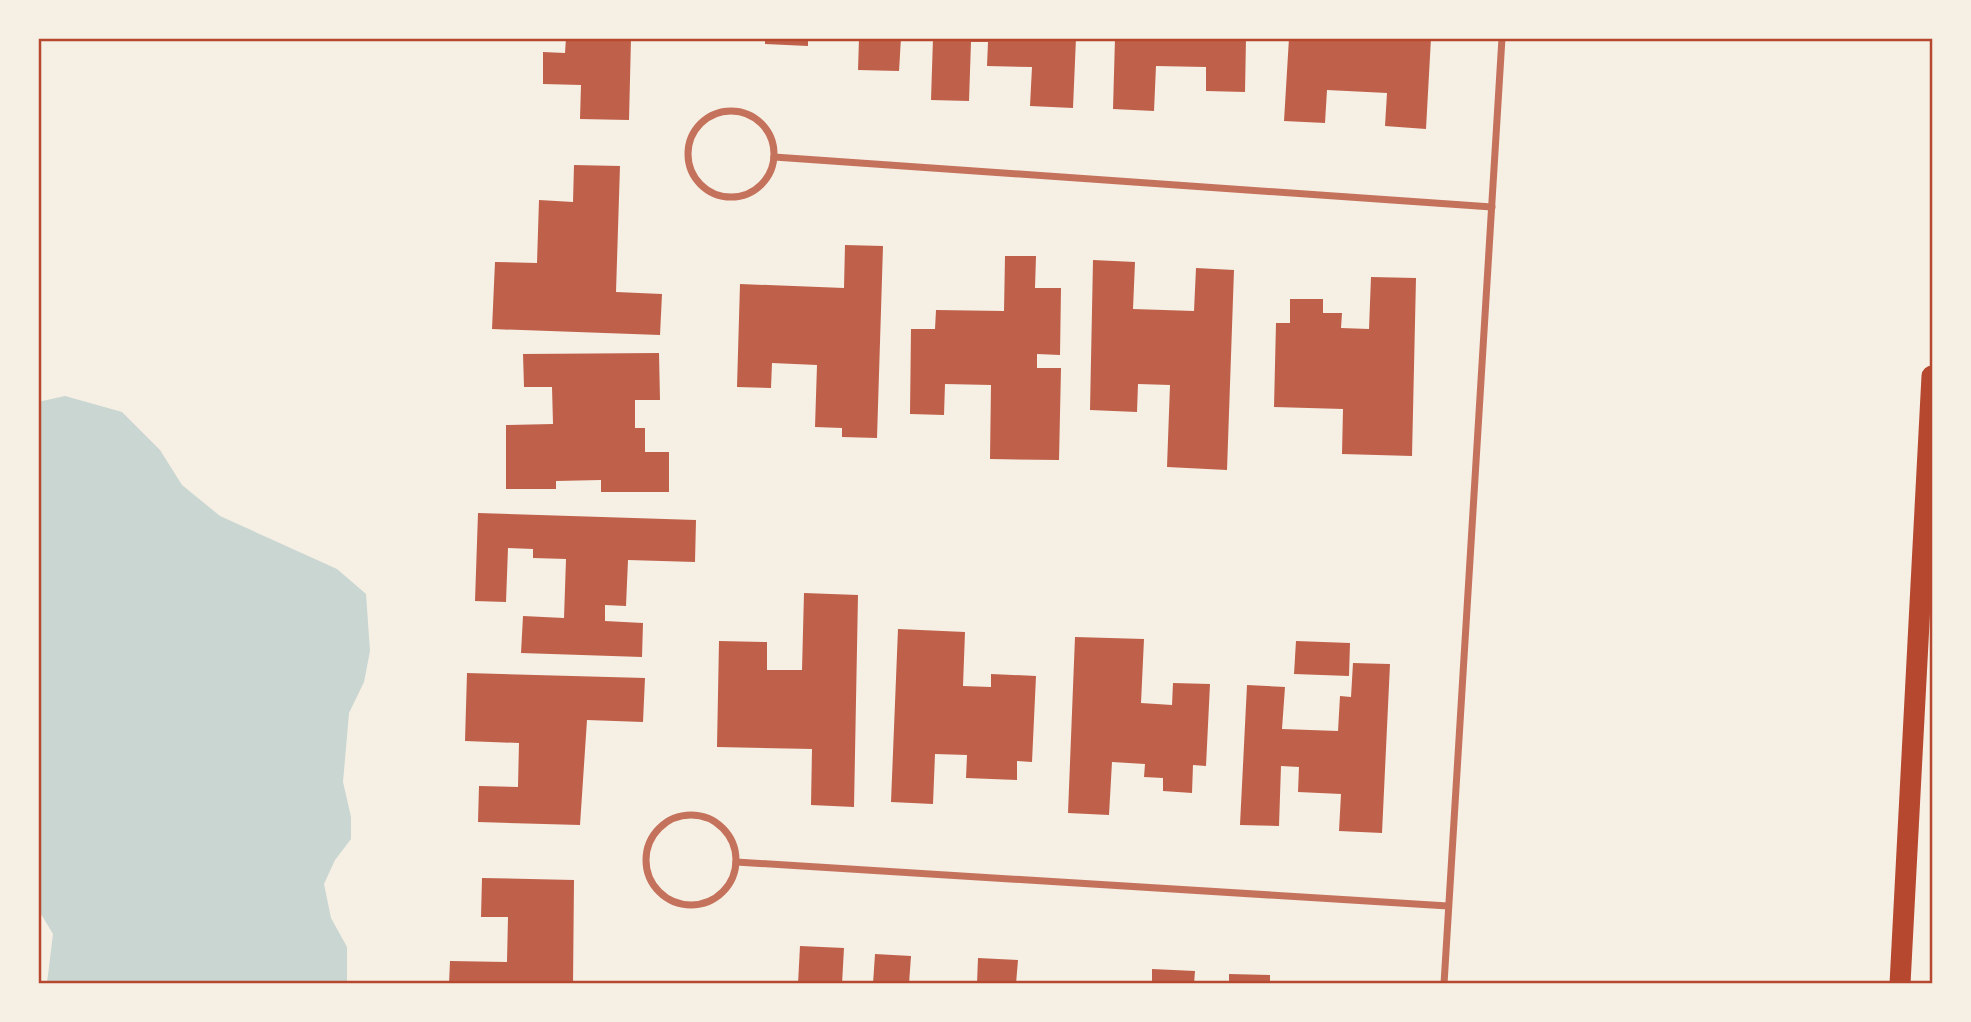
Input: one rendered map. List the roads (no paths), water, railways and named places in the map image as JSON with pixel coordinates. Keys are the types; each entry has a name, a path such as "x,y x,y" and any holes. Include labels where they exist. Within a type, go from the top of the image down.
{"highway":[{"path":"1900,984 1933,376"}],"street":[{"path":"1444,984 1503,38"},
{"path":"734,111 750,115 764,125 772,140 774,157 770,174 760,187 745,195 728,198 712,193 698,183 690,168 687,151 692,135 702,122 717,113 734,111"},
{"path":"774,157 1492,207"},
{"path":"693,815 710,819 724,830 734,845 736,862 732,879 721,894 706,902 689,905 672,900 657,890 648,875 646,857 650,841 660,826 676,817 693,815"},
{"path":"736,862 1448,906"}]}
